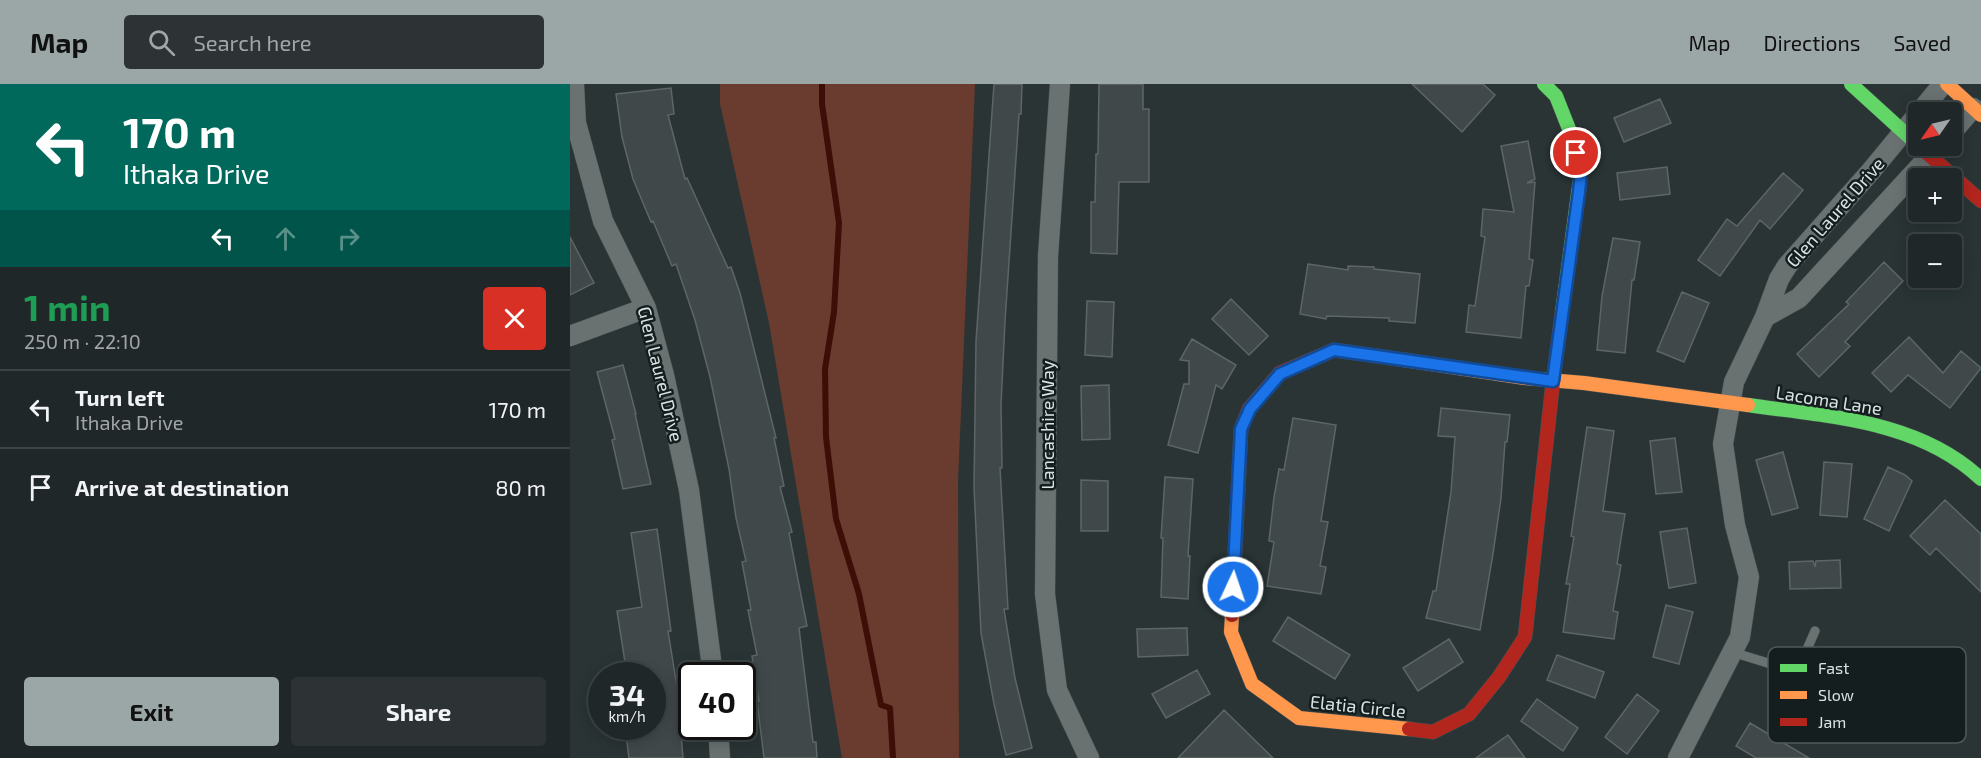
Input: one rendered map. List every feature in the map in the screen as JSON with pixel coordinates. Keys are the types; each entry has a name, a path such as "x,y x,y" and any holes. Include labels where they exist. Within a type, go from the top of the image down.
{"main road":[{"path":"1544,84 1556,96 1571,134 1581,172 1553,381"},
{"path":"1851,84 1908,135"},
{"path":"1945,84 1977,112"},
{"path":"1935,156 1981,201"},
{"name":"Elatia Circle","path":"1553,381 1525,637 1499,677 1469,714 1433,732 1299,718 1252,684 1231,632 1241,429 1250,409 1280,374 1334,350 1553,381 1730,402"},
{"name":"Lacoma Lane","path":"1730,402 1872,423 1912,436 1964,463 1981,479"}],"street":[{"name":"Glen Laurel Drive","path":"574,84 576,123 603,221 646,308 664,375 689,490 711,662"},
{"name":"Lancashire Way","path":"1060,84 1048,256 1046,594 1057,690 1089,758"},
{"name":"Glen Laurel Drive","path":"1929,102 1945,84"},
{"path":"1962,124 1977,112"},
{"name":"Glen Laurel Drive","path":"1678,758 1740,637 1749,577 1735,525 1723,444 1734,382 1765,317 1779,279 1787,266 1908,127"},
{"name":"Glen Laurel Drive","path":"1765,317 1799,298 1920,156"},
{"path":"570,336 646,308"},
{"path":"719,740 720,758"}],"lane":[{"path":"1808,647 1815,631"},
{"path":"1732,652 1768,663"}],"shaded area":[{"path":"720,84 975,84 958,481 959,758 842,758 769,323 720,104"}],"building":[{"path":"994,84 1022,84 1005,321 1001,405 1002,468 1000,468 1008,609 1004,609 1015,678 1032,748 1006,755 981,633 974,488 976,341"},
{"path":"1099,84 1143,84 1143,109 1149,109 1149,182 1119,182 1117,254 1091,253 1091,202 1095,202"},
{"path":"1412,84 1483,84 1495,95 1462,132"},
{"path":"671,88 674,114 668,115 685,179 687,178 728,268 731,267 740,293 776,438 774,438 784,486 780,487 792,532 789,533 807,626 799,628 817,758 764,758 757,701 759,701 756,662 753,662 752,656 757,655 742,562 746,561 710,377 695,320 676,264 672,266 633,179 622,137 616,94"},
{"path":"1660,99 1671,123 1624,142 1614,118"},
{"path":"1528,141 1535,179 1527,183 1535,182 1529,259 1533,260 1529,286 1526,286 1521,338 1466,332 1469,305 1475,306 1485,237 1481,236 1483,209 1514,212 1501,146"},
{"path":"1667,167 1670,194 1620,200 1617,173"},
{"path":"1783,173 1803,190 1770,229 1760,220 1720,276 1698,260 1727,219 1737,226"},
{"path":"570,237 594,283 570,295"},
{"path":"1613,238 1640,242 1634,280 1632,280 1625,353 1597,350 1602,296"},
{"path":"1884,262 1903,281 1845,342 1850,346 1819,377 1797,354 1849,304 1846,302"},
{"path":"1308,264 1348,270 1348,266 1374,267 1374,269 1420,274 1415,323 1389,321 1389,318 1327,316 1326,319 1300,314"},
{"path":"1682,292 1709,303 1684,362 1657,351"},
{"path":"1231,299 1268,336 1249,355 1212,319"},
{"path":"1087,301 1114,302 1112,357 1085,355"},
{"path":"1909,337 1943,373 1961,351 1981,368 1950,408 1908,375 1891,392 1872,373"},
{"path":"1192,339 1236,365 1222,389 1216,385 1198,453 1168,445 1184,384 1189,384 1189,361 1180,360"},
{"path":"623,365 651,484 623,489 612,440 615,439 597,372"},
{"path":"1109,385 1110,439 1082,440 1081,386"},
{"path":"1441,408 1510,415 1507,442 1505,442 1501,498 1480,630 1426,618 1433,591 1436,591 1451,492 1455,437 1438,436"},
{"path":"1293,418 1336,425 1321,521 1328,522 1320,566 1326,567 1321,594 1267,586 1274,542 1269,541 1274,497 1279,469 1284,470"},
{"path":"1587,427 1614,431 1603,511 1625,514 1617,564 1621,565 1613,611 1618,612 1614,639 1563,632 1570,584 1566,584 1574,537 1571,536"},
{"path":"1675,438 1682,492 1656,494 1650,441"},
{"path":"1783,452 1798,508 1772,515 1756,460"},
{"path":"1824,462 1852,464 1847,517 1820,515"},
{"path":"1888,467 1912,481 1889,531 1864,519"},
{"path":"1165,477 1193,479 1188,599 1161,597 1163,538 1161,538"},
{"path":"1081,480 1108,481 1108,531 1081,531"},
{"path":"1945,500 1981,534 1981,592 1936,548 1930,555 1910,536"},
{"path":"1687,528 1696,583 1669,588 1660,532"},
{"path":"657,529 671,631 668,631 677,687 678,740 681,740 683,758 629,758 627,740 666,740 666,662 625,662 617,611 642,607 631,533"},
{"path":"1840,560 1841,588 1790,589 1789,562 1813,561 1815,567 1816,561"},
{"path":"1666,605 1693,612 1679,664 1653,657"},
{"path":"1288,617 1350,655 1335,679 1273,641"},
{"path":"1187,628 1188,655 1138,657 1137,629"},
{"path":"1449,639 1463,662 1418,691 1403,668"},
{"path":"1557,655 1604,672 1595,698 1547,680"},
{"path":"1197,670 1210,694 1166,718 1152,694"},
{"path":"1637,694 1659,711 1627,754 1605,737"},
{"path":"1537,699 1578,728 1563,751 1521,721"},
{"path":"1224,710 1273,758 1178,758"},
{"path":"1750,723 1768,734 1768,743 1784,743 1809,758 1756,758 1736,746"},
{"path":"1508,735 1525,758 1476,758"}],"waterway":[{"path":"822,84 822,104 839,223 834,312 825,369 826,437 836,519 859,594 881,705 890,708 893,758"}],"traffic: fast":[{"path":"1544,84 1556,96 1571,134 1581,172 1562,313"},
{"path":"1851,84 1908,136"},
{"path":"1748,405 1841,418 1901,433 1930,444 1957,459 1981,479"}],"traffic: slow":[{"path":"1947,84 1981,115"},
{"path":"1405,360 1525,378 1584,383 1748,405"},
{"path":"1232,615 1231,632 1252,684 1299,718 1409,729"}],"traffic: jam":[{"path":"1930,156 1981,201"},
{"path":"1409,729 1433,732 1469,714 1499,677 1525,637 1562,313"},
{"path":"1232,615 1241,429 1249,409 1280,373 1334,350 1405,360"}],"route":[{"path":"1233,587 1241,429 1250,409 1280,374 1334,350 1553,381 1579,192 1581,172 1576,153"}]}
